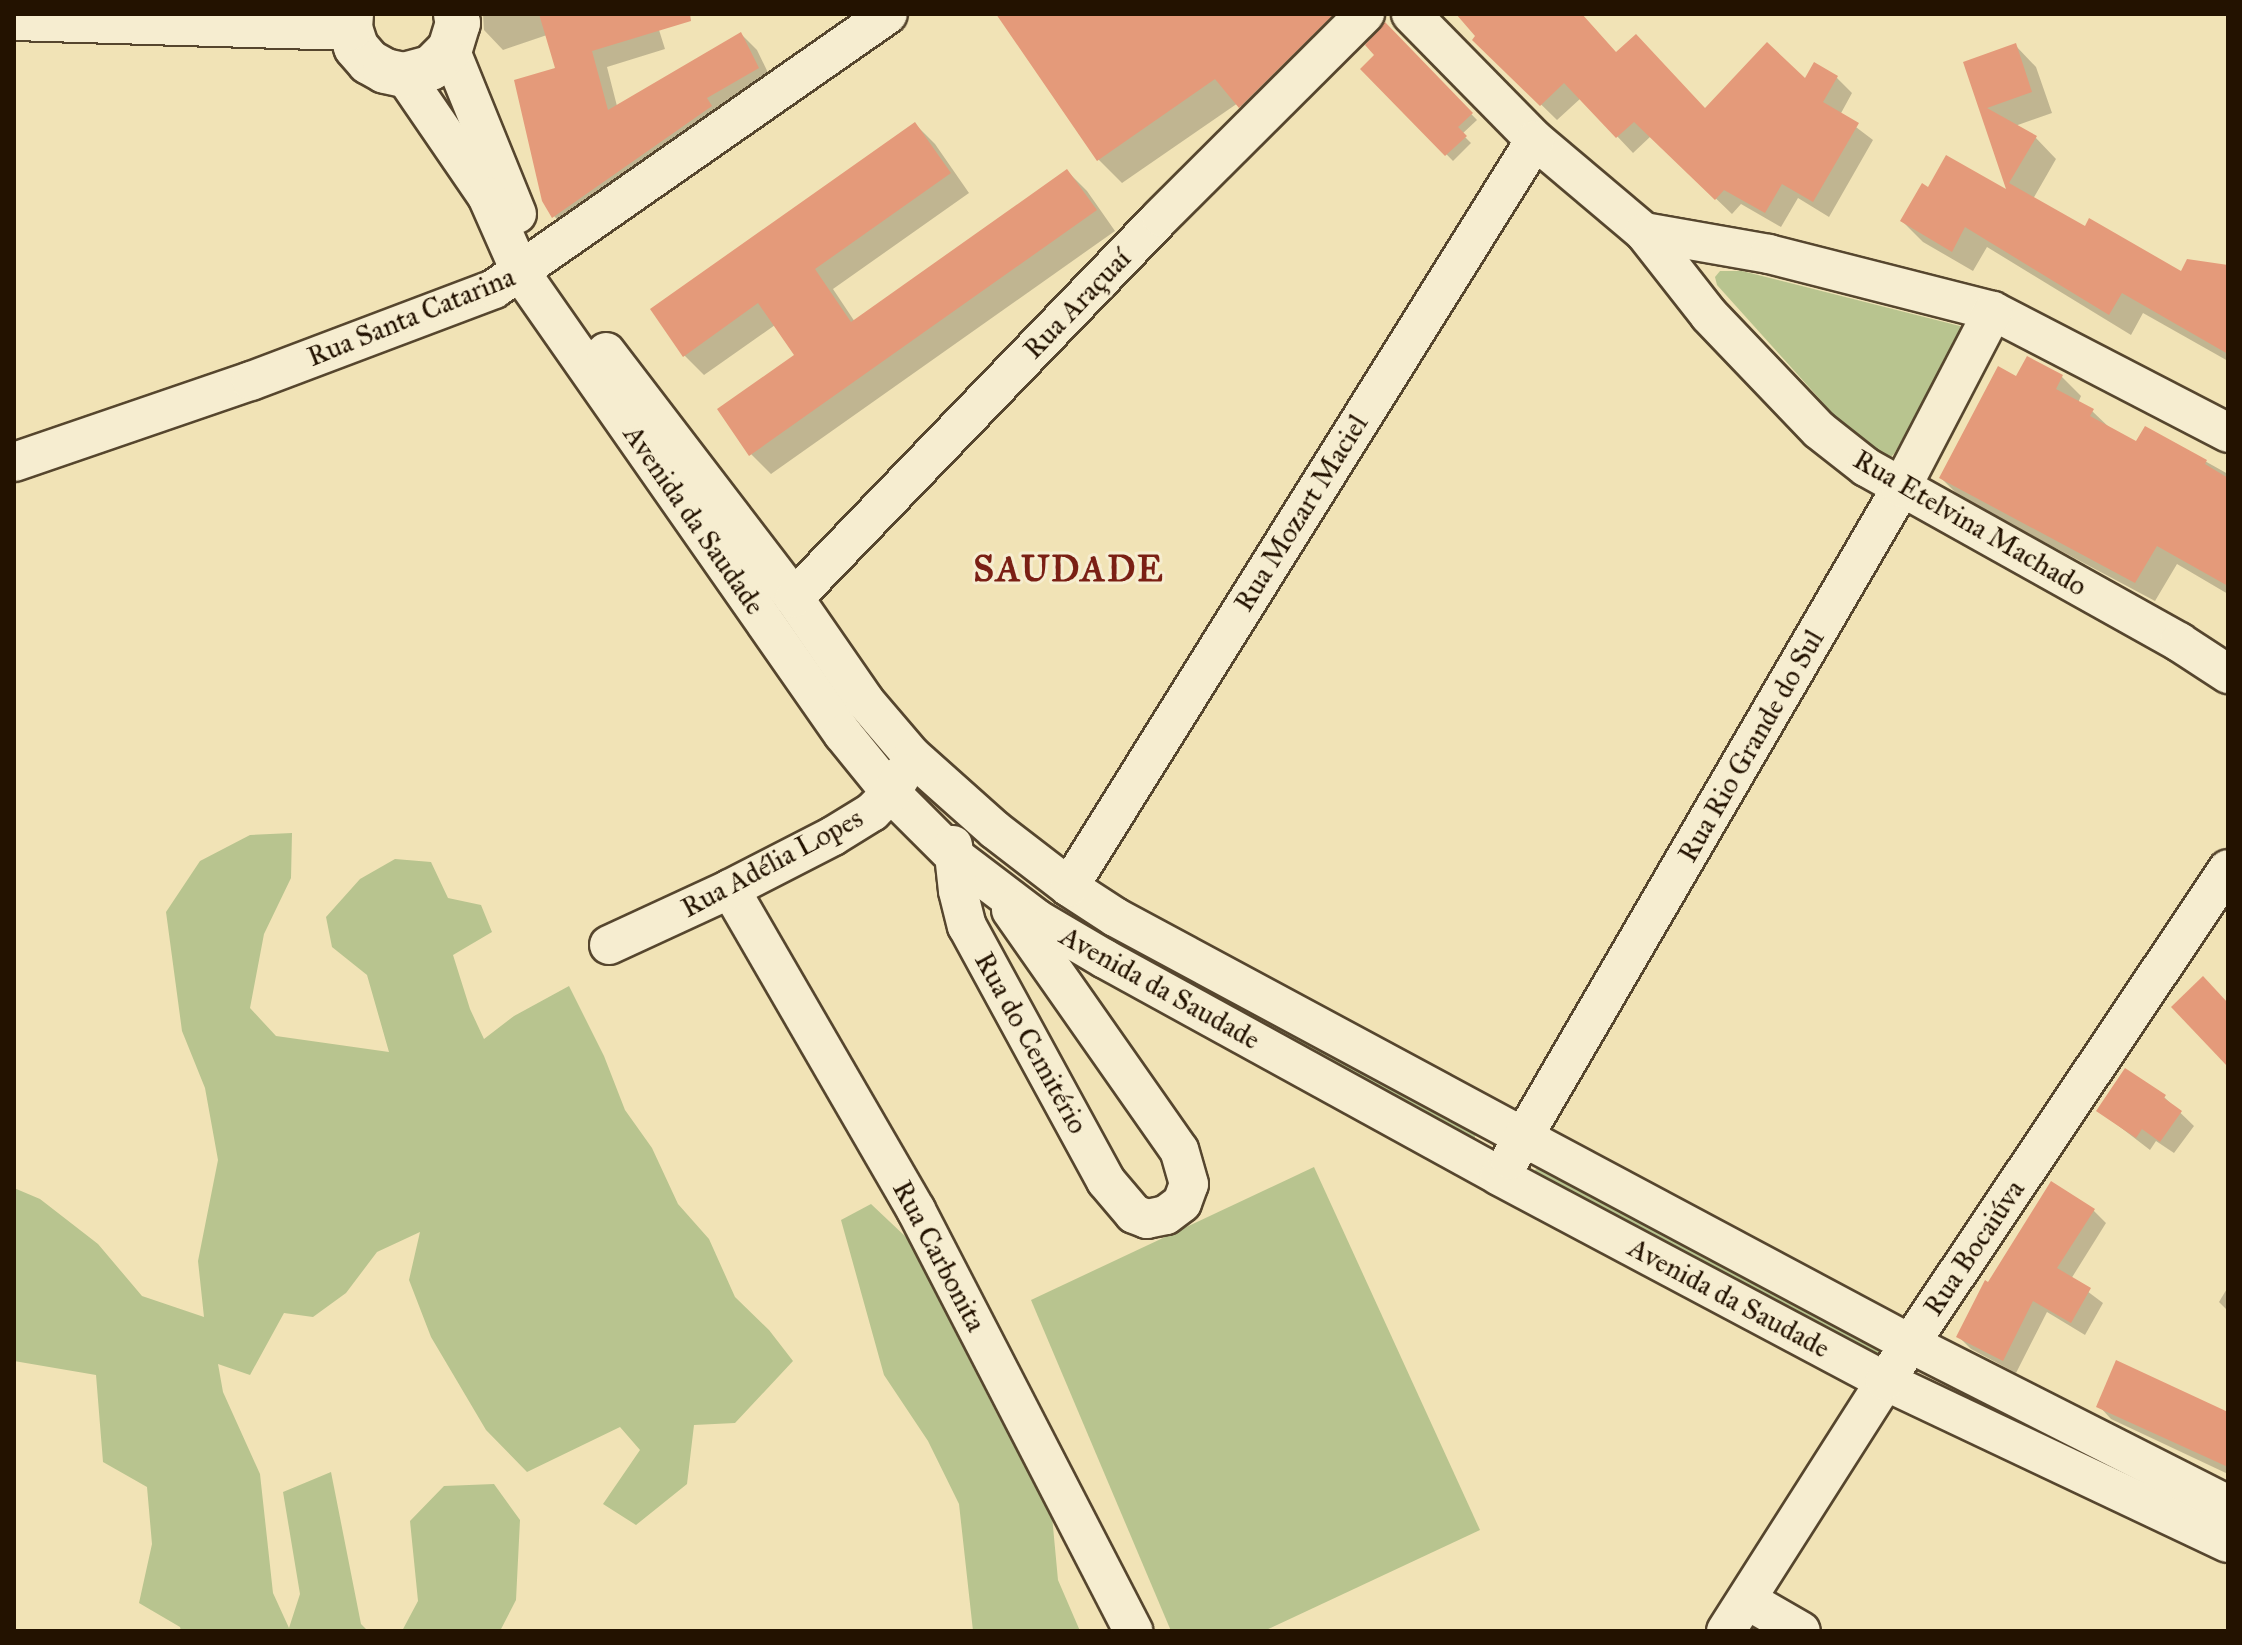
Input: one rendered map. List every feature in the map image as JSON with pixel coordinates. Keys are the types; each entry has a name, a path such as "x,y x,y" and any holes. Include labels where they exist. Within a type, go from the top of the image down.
{"street":[{"name":"Rua Santa Catarina","path":"14,462 251,381 494,289 529,268 888,14"},
{"name":"Rua Araçuaí","path":"794,598 1161,217 1365,14"},
{"name":"Rua Etelvina Machado","path":"1411,14 1535,140 1644,232 1709,315 1819,430 1866,467 1901,488 2179,642 2228,674"},
{"path":"14,18 350,21 356,47 369,62 385,71 404,75 431,68 453,31"},
{"name":"Avenida da Saudade","path":"453,31 529,268 794,598 865,701 912,756 950,786 995,830 1069,887 1115,917 1911,1344 2228,1505"},
{"name":"Avenida da Saudade","path":"404,75 487,196 529,268 843,734 891,793 954,856 998,892 1105,959 1499,1176 1885,1381 2228,1543"},
{"name":"Rua Mozart Maciel","path":"1069,887 1535,140"},
{"path":"1644,232 1769,254 1993,311 2228,433"},
{"name":"Rua Rio Grande do Sul","path":"1499,1176 1901,488 1993,311"},
{"name":"Rua Adélia Lopes","path":"609,945 730,889 833,836 872,812 891,793 912,756"},
{"name":"Rua do Cemitério","path":"950,786 954,856 967,926 1106,1181 1134,1214 1147,1219 1166,1215 1182,1203 1189,1184 1179,1150 998,892"},
{"path":"995,830 998,892"},
{"name":"Rua Bocaiúva","path":"1726,1631 1885,1381 2228,869"},
{"name":"Rua Carbonita","path":"730,889 916,1210 1133,1631"},
{"path":"1747,1600 1801,1631"}],"green space":[{"path":"1720,271 1742,271 1960,326 1959,339 1894,454 1887,460 1863,447 1717,285 1715,277"},
{"path":"292,833 291,878 264,934 250,1008 276,1036 389,1052 367,975 332,947 326,917 360,879 395,859 431,862 448,898 481,905 492,932 453,955 470,1009 484,1039 514,1016 569,986 604,1056 625,1110 652,1148 678,1204 709,1239 735,1297 769,1330 793,1361 735,1423 694,1425 687,1484 636,1525 603,1504 640,1450 620,1427 527,1472 486,1430 431,1337 409,1280 420,1232 377,1252 346,1293 313,1317 284,1313 250,1375 218,1364 223,1392 260,1474 273,1593 289,1628 300,1594 283,1492 331,1472 361,1624 368,1631 181,1631 180,1627 139,1603 152,1544 147,1487 103,1462 96,1375 14,1361 14,1188 40,1199 98,1244 142,1296 204,1317 198,1261 218,1160 205,1088 182,1031 166,912 200,861 250,835"},
{"path":"1077,913 1475,1132 1475,1139 1472,1142 1075,924"},
{"path":"1543,1165 1882,1346 1879,1354 1876,1356 1535,1175 1535,1170"},
{"path":"1314,1167 1480,1530 1264,1631 1171,1631 1031,1300"},
{"path":"871,1204 907,1238 996,1412 1051,1505 1058,1580 1080,1631 973,1631 959,1504 928,1441 884,1375 841,1220"},
{"path":"494,1484 520,1520 516,1600 500,1631 402,1631 418,1601 410,1521 444,1486"}],"building":[{"path":"539,14 690,14 691,21 592,51 608,110 741,32 759,68 707,98 712,106 552,218 542,201 514,80 555,68"},
{"path":"996,14 1334,14 1239,108 1215,79 1097,161"},
{"path":"1456,14 1582,14 1616,52 1636,34 1705,108 1767,42 1805,78 1814,62 1838,76 1823,102 1859,123 1813,202 1782,184 1765,213 1724,190 1715,200 1634,122 1616,138 1564,83 1540,106 1472,40 1475,36"},
{"path":"1385,22 1473,113 1458,127 1467,136 1445,156 1360,69 1374,55 1365,45"},
{"path":"2016,43 2032,92 1987,108 2037,136 2009,183 2085,226 2089,218 2181,271 2187,259 2228,265 2228,354 2122,293 2109,315 1965,227 1952,252 1900,221 1922,183 1928,187 1946,155 2006,189 1963,62"},
{"path":"915,122 951,173 815,269 851,322 1067,169 1097,210 749,456 717,409 794,355 758,303 683,357 650,309"},
{"path":"2027,356 2063,375 2056,389 2094,409 2090,416 2136,441 2145,426 2207,460 2205,464 2228,478 2228,586 2157,546 2135,583 1939,478 1998,366 2016,376"},
{"path":"2203,976 2228,1003 2228,1067 2171,1007"},
{"path":"2125,1068 2166,1095 2164,1098 2182,1111 2160,1142 2142,1129 2136,1138 2096,1111"},
{"path":"2051,1181 2095,1209 2057,1268 2091,1288 2071,1323 2033,1301 2003,1361 1956,1337 1985,1280 1988,1282"},
{"path":"2116,1360 2228,1412 2228,1467 2096,1407"}],"district":[{"name":"SAUDADE","path":"1069,570"}]}
